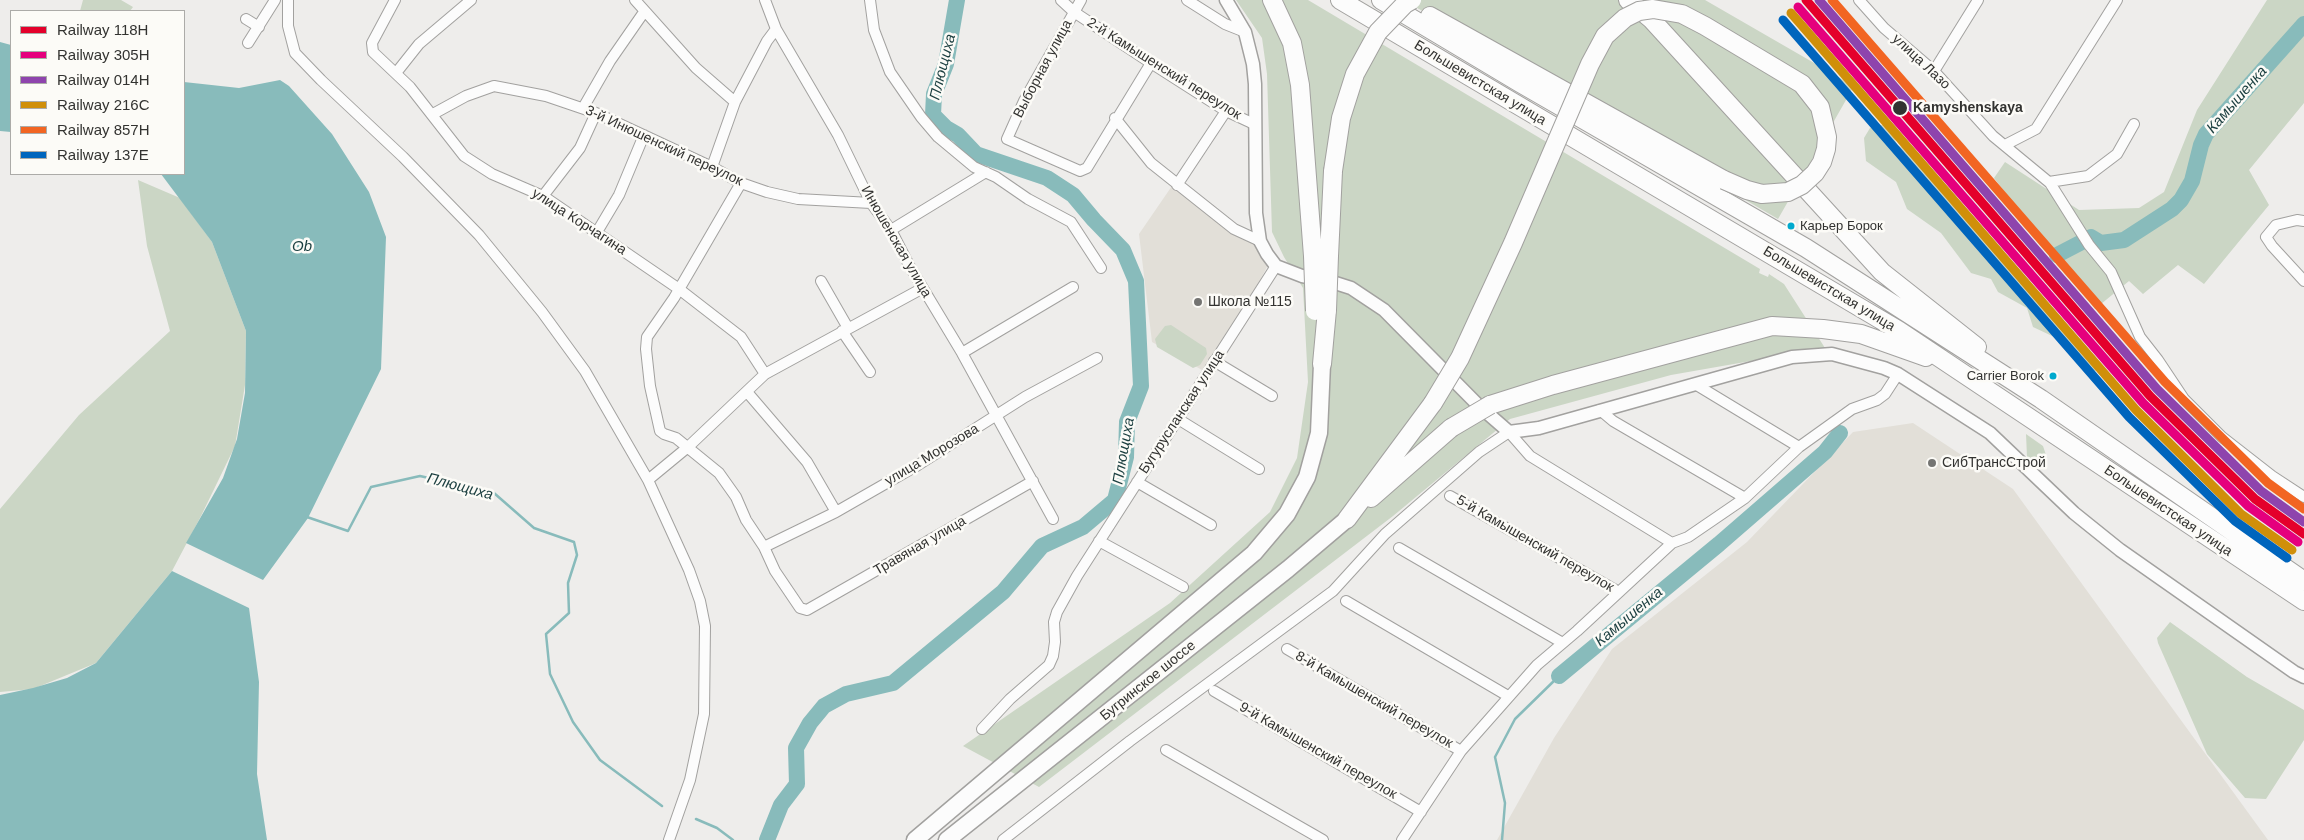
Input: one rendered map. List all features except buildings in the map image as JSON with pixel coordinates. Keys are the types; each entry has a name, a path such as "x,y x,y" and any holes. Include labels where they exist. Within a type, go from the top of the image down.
{"highway":[{"path":"1272,0 1292,43 1300,85 1321,256 1322,364"},
{"name":"Большевистская улица","path":"1340,0 1898,330 2304,601"},
{"name":"Большевистская улица","path":"1381,0 1520,83 1806,248 2018,384 2304,581"},
{"path":"1347,519 1433,402 1464,349 1590,64 1605,36 1625,18 1639,11 1653,9 1682,14 1802,84 1820,107 1827,137 1826,149 1822,162 1815,173 1802,185 1788,192 1762,194 1747,190 1724,180 1400,0"},
{"path":"1321,256 1341,118 1355,74 1378,32 1405,4 1412,0"},
{"path":"1628,0 1651,19 1882,272 1966,338 2018,384"},
{"path":"1347,519 1452,428 1490,405 1553,385 1772,326 1823,328 1862,334 1917,353 1977,383"}],"main road":[{"path":"916,840 1259,547 1287,514 1307,477 1319,433 1322,364"},
{"name":"Бугринское шоссе","path":"947,840 1288,569 1347,519"}],"street":[{"path":"248,43 275,0"},
{"path":"288,0 288,26 295,53 403,157 479,235 585,370 648,480 689,570 700,601 705,626 704,714 690,780 669,840"},
{"name":"улица Корчагина","path":"396,0 372,43 372,52 396,72 433,114 464,156 492,174 544,196 678,289 741,337 765,374"},
{"path":"396,72 419,44 471,0"},
{"path":"635,0 696,68 735,102"},
{"name":"Инюшенская улица","path":"765,0 776,28 838,136 872,203 891,230 962,353 1053,519"},
{"path":"870,0 874,30 890,72 905,96 938,137 974,166 1028,199 1071,222 1101,268"},
{"name":"2-й Камышенский переулок","path":"1061,0 1074,12 1151,63 1226,111 1254,124"},
{"name":"Выборная улица","path":"1081,0 1024,100 1007,139 1080,171 1087,168 1115,118"},
{"path":"1187,0 1225,24 1244,32"},
{"path":"1226,0 1244,32 1254,71 1256,213 1260,241 1276,266 1302,276 1326,280 1351,288 1384,310 1478,405 1509,432 1530,456 1672,543"},
{"path":"1934,71 1978,0"},
{"path":"2005,145 2036,129 2117,0"},
{"name":"улица Лазо","path":"1865,3 1884,28 1934,71 1993,136 2049,182 2090,245 2111,272 2140,337 2184,399 2222,437 2272,476 2304,497"},
{"path":"584,108 610,61 644,12"},
{"path":"246,19 259,27"},
{"path":"712,166 735,102 767,41 776,28"},
{"path":"1151,63 1115,118 1152,163 1177,185 1234,228 1260,241"},
{"name":"3-й Инюшенский переулок","path":"433,114 466,96 494,86 546,96 596,113 712,166 741,183 767,192 798,199 872,203"},
{"path":"1177,185 1226,111"},
{"path":"544,196 580,148 596,113"},
{"path":"2049,182 2088,176 2117,154 2134,124"},
{"path":"597,232 619,195 644,135"},
{"path":"891,230 986,172"},
{"path":"741,183 647,337 646,348 650,386 660,431 676,438 703,458 719,473 736,496 746,520 764,547"},
{"path":"2304,221 2297,220 2276,225 2266,237 2304,282"},
{"name":"Бугурусланская улица","path":"982,729 1010,699 1049,664 1054,648 1054,622 1057,612 1099,541 1276,266"},
{"path":"821,281 845,330 870,372"},
{"path":"962,353 1073,287"},
{"path":"648,480 688,447 765,374 923,288"},
{"path":"1004,840 1130,742 1333,591 1385,534 1479,452 1509,432 1539,428 1792,357 1832,354 1884,368 1898,374 1990,433 2074,513 2120,550 2294,672 2304,676"},
{"name":"улица Морозова","path":"764,547 836,512 1097,358"},
{"path":"1214,361 1272,396"},
{"path":"1402,840 1461,751 1508,696 1561,642 1577,631 1672,543 1688,537 1745,498 1799,447 1852,409 1878,400 1885,394 1898,374"},
{"path":"1695,384 1799,447"},
{"path":"747,392 807,462 836,512"},
{"path":"1600,410 1613,421 1745,498"},
{"path":"1178,419 1259,469"},
{"name":"Травяная улица","path":"764,547 787,589 800,608 807,610 1033,481"},
{"path":"1137,482 1211,526"},
{"name":"5-й Камышенский переулок","path":"1450,496 1619,592"},
{"path":"1099,541 1182,587"},
{"path":"1399,548 1561,642"},
{"path":"1346,601 1508,696"},
{"name":"8-й Камышенский переулок","path":"1287,649 1461,751"},
{"name":"9-й Камышенский переулок","path":"1214,691 1421,812"},
{"path":"1166,750 1323,840"}],"shaded area":[{"name":"Школа №115","path":"1174,183 1267,249 1269,263 1211,375 1152,342 1139,234"},
{"path":"1913,423 2013,489 2268,840 1497,840 1554,738 1612,649 1747,542 1853,432"}],"green space":[{"path":"83,0 121,0 133,7 131,10 80,10"},
{"path":"1236,0 1308,0 1760,269 1759,273 1768,277 1769,274 1784,284 1825,348 1671,375 1510,419 1393,516 1039,787 963,746 1170,603 1270,512 1297,458 1308,382 1303,288 1284,257 1272,232 1267,74 1262,38"},
{"path":"1414,0 1705,0 1854,86 1778,219 1407,2"},
{"path":"2267,0 2304,0 2304,103 2249,170 2269,205 2204,284 2178,265 2143,294 2129,281 2095,309 1994,178 2005,162 2079,210 2139,208 2164,192 2197,110"},
{"path":"1889,123 1897,145 1917,154 1927,173 1946,198 2000,246 2014,275 2025,280 2082,351 2094,360 2096,371 2090,373 2067,343 2033,327 2027,308 1998,292 1991,279 1971,273 1941,233 1907,209 1896,182 1866,161 1864,138 1870,128"},
{"path":"138,180 180,198 212,242 246,331 245,385 235,446 172,571 96,663 33,689 0,692 0,509 79,415 170,331 147,246"},
{"path":"1171,325 1206,348 1207,354 1200,365 1193,368 1157,347 1155,339 1165,326"},
{"path":"2026,434 2043,446 2046,464 2042,469 2030,463 2027,457"},
{"path":"2170,622 2247,677 2304,710 2304,740 2266,799 2245,798 2207,754 2158,643 2157,638"}],"water":[{"path":"0,42 10,45 10,132 0,131"},
{"name":"Ob","path":"280,80 289,86 332,134 369,192 386,237 381,369 308,518 263,580 186,543 223,478 237,439 245,393 246,331 212,242 162,175 185,175 185,82 239,88"},
{"path":"172,571 249,608 259,682 257,774 267,840 0,840 0,695 67,678 96,663"}],"waterway":[{"name":"Плющиха","path":"767,840 781,805 797,784 796,748 810,723 824,706 846,694 893,683 1003,592 1042,546 1083,527 1115,500 1126,457 1127,422 1141,386 1136,281 1123,250 1073,195 1047,178 976,154 958,135 946,128 933,115 934,94 946,64 957,0"},
{"name":"Камышенка","path":"2091,237 2101,243 2124,240 2172,209 2181,200 2192,181 2201,145 2206,134 2304,24"},
{"name":"Камышенка","path":"2057,255 2082,242"},
{"name":"Камышенка","path":"1559,676 1719,544 1825,452 1840,433"},
{"name":"Плющиха","path":"307,517 348,531 371,487 420,476 494,493 534,528 574,542 577,555 568,583 569,613 546,634 550,674 573,722 600,760 662,806"},
{"name":"Камышенка","path":"1502,840 1505,803 1495,757 1515,719 1559,676"},
{"name":"Плющиха","path":"696,819 717,828 733,840"}],"rail line":[{"name":"118Н","path":"1806,0 2150,396 2255,499 2304,534"},
{"name":"014Н","path":"1819,0 2157,389 2261,491 2304,522"},
{"name":"857Н","path":"1832,0 2165,382 2268,483 2304,509"},
{"name":"305Н","path":"1798,7 2143,403 2248,506 2298,542"},
{"name":"216С","path":"1791,13 2136,410 2241,514 2292,550"},
{"name":"137Е","path":"1783,20 2129,417 2235,521 2287,558"}],"place":[{"name":"Kamyshenskaya","path":"1900,108"},
{"name":"Карьер Борок","path":"1791,226"},
{"name":"Школа №115","path":"1198,302"},
{"name":"Carrier Borok","path":"2053,376"},
{"name":"СибТрансСтрой","path":"1932,463"}]}
